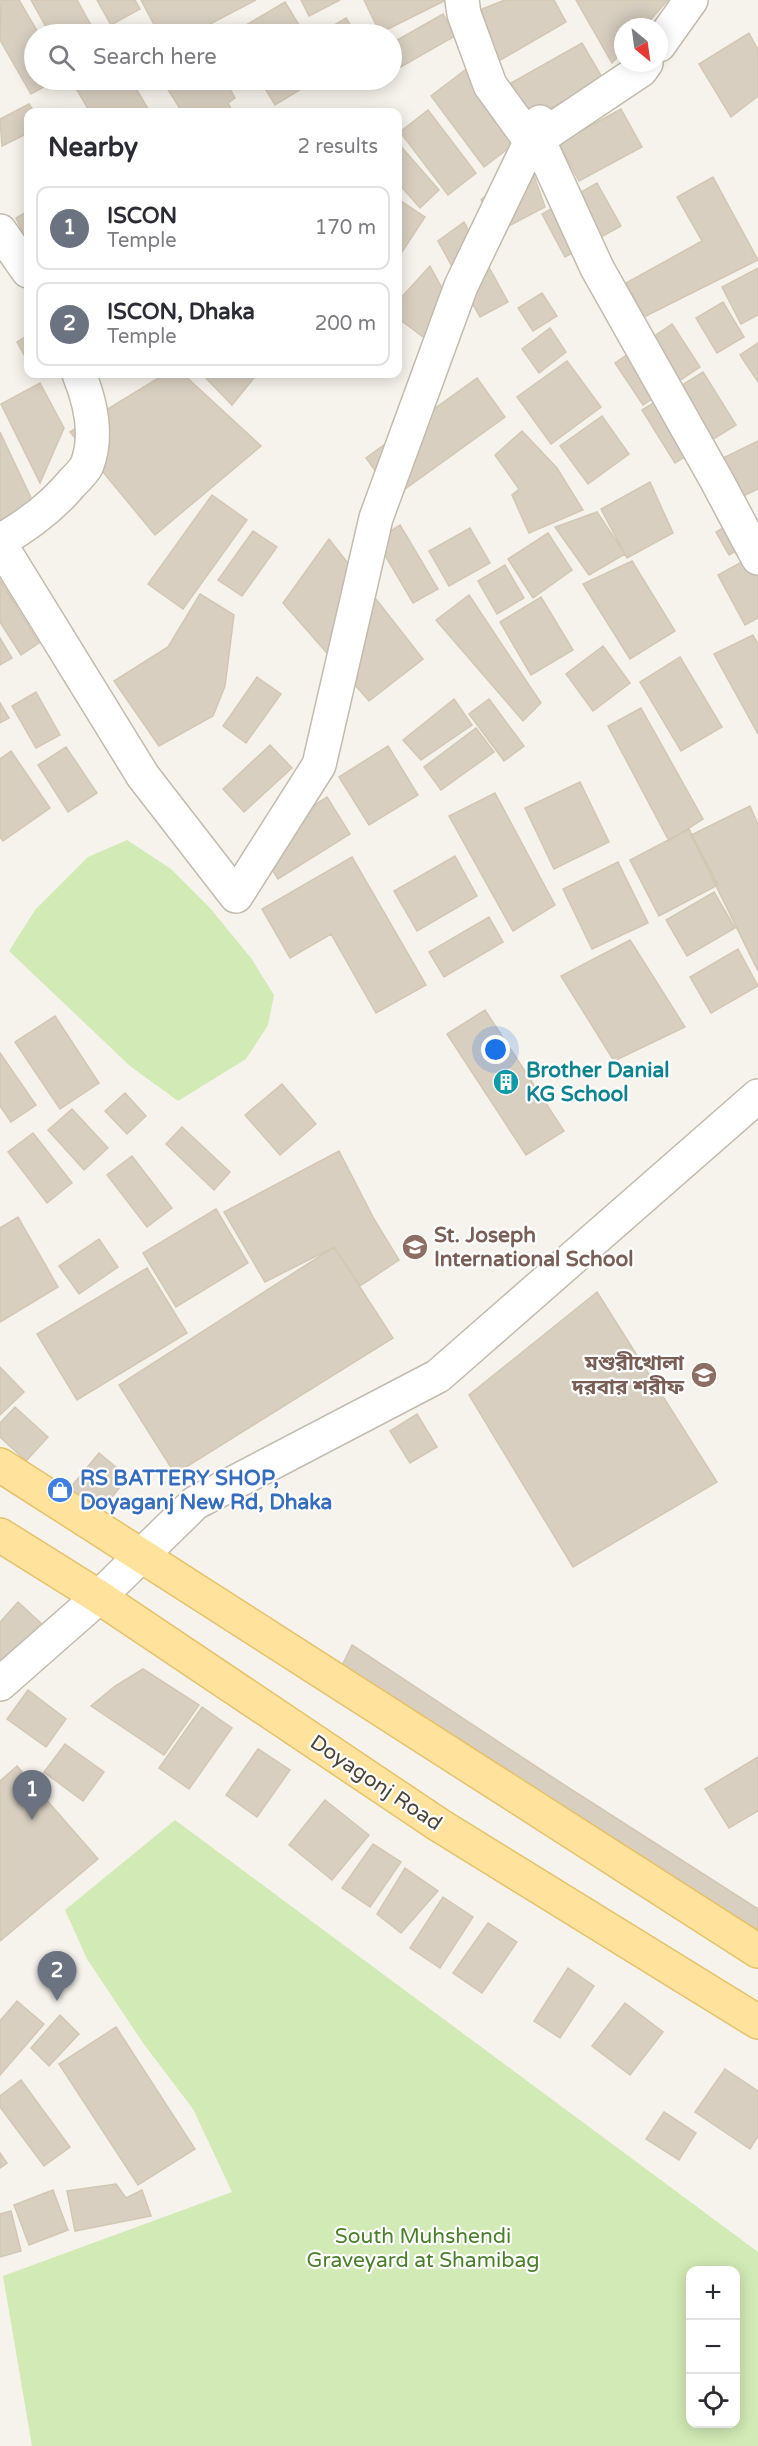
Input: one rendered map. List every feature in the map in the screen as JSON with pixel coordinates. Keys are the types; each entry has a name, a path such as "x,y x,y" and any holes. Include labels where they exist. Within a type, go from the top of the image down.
{"main road":[{"path":"0,1465 758,1951"},
{"name":"Doyagonj Road","path":"0,1535 99,1597 439,1825 758,2022"}],"street":[{"path":"462,0 464,14 490,85 527,136 638,72"},
{"path":"668,32 691,0"},
{"path":"80,378 91,420 92,442 86,467 43,514 0,542 143,776 236,897 319,765 376,518 461,286 539,130"},
{"path":"539,130 597,268 758,558"},
{"path":"0,231 24,265"},
{"path":"0,1684 99,1597 195,1503 438,1376 758,1096"}],"green space":[{"path":"127,840 171,869 210,908 251,958 274,995 268,1025 246,1059 178,1101 130,1066 9,951 35,910 88,857"},
{"name":"South Muhshendi Graveyard at Shamibag","path":"175,1820 758,2252 758,2446 32,2446 3,2276 232,2192 193,2109 143,2043 87,1959 65,1910"}],"building":[{"path":"1,0 19,0 33,24 24,24 24,82 0,40"},
{"path":"31,0 77,0 90,24 44,24"},
{"path":"97,0 135,0 140,9 110,24"},
{"path":"141,0 256,0 210,24 154,24"},
{"path":"301,0 340,0 309,16"},
{"path":"364,0 446,0 398,24 376,24"},
{"path":"505,0 554,0 566,22 490,66 482,9"},
{"path":"576,0 668,0 652,18 614,18 614,61 612,63"},
{"path":"285,2 298,24 248,24"},
{"path":"443,14 455,36 402,66 402,37"},
{"path":"346,18 350,24 336,24"},
{"path":"749,33 758,50 758,96 731,117 699,64"},
{"path":"582,43 603,79 532,119 511,83"},
{"path":"465,70 518,141 484,167 431,96"},
{"path":"77,90 137,90 148,108 88,108"},
{"path":"168,90 231,90 235,98 228,103 231,108 180,108"},
{"path":"266,90 300,90 275,105"},
{"path":"29,104 32,108 24,108 24,135 2,146 0,119"},
{"path":"621,109 642,147 579,181 559,143"},
{"path":"428,110 476,173 448,195 402,135 402,130"},
{"path":"402,148 439,190 420,208 402,188"},
{"path":"528,159 545,207 499,231 481,200"},
{"path":"713,177 758,260 628,325 619,309 636,301 626,283 702,241 677,197"},
{"path":"597,183 621,226 565,257 542,214"},
{"path":"402,202 425,217 402,252"},
{"path":"24,213 24,235 16,218"},
{"path":"464,222 508,302 480,317 438,241"},
{"path":"430,266 462,325 430,342 402,321 402,297"},
{"path":"758,268 758,315 741,324 722,287"},
{"path":"542,293 557,316 533,331 518,308"},
{"path":"723,302 744,337 717,353 696,318"},
{"path":"672,324 700,367 643,405 615,363"},
{"path":"550,328 566,352 539,373 522,349"},
{"path":"24,338 24,355 17,342"},
{"path":"758,343 758,382 740,355"},
{"path":"567,361 601,407 551,444 517,397"},
{"path":"703,372 736,425 675,463 642,410"},
{"path":"158,378 187,378 261,446 155,535 70,432"},
{"path":"206,378 254,378 232,405"},
{"path":"477,378 505,417 394,497 366,458"},
{"path":"40,383 64,428 40,483 1,404"},
{"path":"602,416 629,454 588,484 560,446"},
{"path":"522,431 557,468 583,510 529,533 512,495 519,489 495,455"},
{"path":"0,432 33,502 0,524"},
{"path":"758,441 758,489 714,510 696,471"},
{"path":"650,482 673,533 627,558 601,509"},
{"path":"212,495 247,520 183,609 148,584"},
{"path":"597,512 625,554 589,575 555,527"},
{"path":"749,513 758,539 729,555 716,532"},
{"path":"400,525 438,589 413,603 376,540"},
{"path":"470,528 490,563 449,586 429,551"},
{"path":"253,531 277,547 242,596 218,580"},
{"path":"548,533 572,570 533,598 508,559"},
{"path":"329,539 423,659 369,701 283,603"},
{"path":"758,553 758,618 745,625 718,575"},
{"path":"632,561 675,631 630,659 583,584"},
{"path":"505,565 524,598 497,614 478,581"},
{"path":"0,580 39,643 21,655 0,622"},
{"path":"200,594 234,615 225,686 213,716 159,746 114,681 168,647"},
{"path":"469,595 541,703 523,721 436,620"},
{"path":"541,597 573,650 531,675 500,622"},
{"path":"753,635 758,644 758,734 714,654"},
{"path":"0,638 12,658 0,665"},
{"path":"603,646 630,683 593,711 566,674"},
{"path":"680,657 722,727 681,751 640,682"},
{"path":"257,677 281,694 246,743 223,726"},
{"path":"36,692 60,735 36,748 12,706"},
{"path":"454,699 472,725 421,760 403,740"},
{"path":"489,699 524,746 504,761 469,714"},
{"path":"0,703 9,718 0,723"},
{"path":"641,708 703,819 669,841 608,726"},
{"path":"476,728 494,752 441,790 424,767"},
{"path":"270,745 292,768 244,812 223,789"},
{"path":"388,746 418,795 369,825 339,777"},
{"path":"66,747 97,793 68,812 38,765"},
{"path":"11,751 50,808 3,841 0,837 0,759"},
{"path":"580,782 609,842 554,869 525,808"},
{"path":"495,793 555,905 513,931 449,816"},
{"path":"327,797 350,834 278,879 255,843"},
{"path":"750,806 758,825 758,971 691,835"},
{"path":"689,829 718,885 659,916 630,860"},
{"path":"455,856 477,896 417,931 394,891"},
{"path":"352,857 426,985 376,1013 331,934 290,958 262,909"},
{"path":"618,862 648,923 592,949 563,889"},
{"path":"714,892 735,928 687,956 666,920"},
{"path":"489,917 503,942 444,977 429,952"},
{"path":"630,940 685,1027 614,1061 561,976"},
{"path":"738,949 758,986 711,1013 690,977"},
{"name":"Brother Danial KG School","path":"485,1010 564,1131 526,1155 447,1034"},
{"path":"55,1016 99,1083 60,1109 15,1042"},
{"path":"0,1053 36,1105 11,1122 0,1106"},
{"path":"282,1084 316,1124 280,1155 245,1115"},
{"path":"125,1093 146,1116 127,1134 105,1111"},
{"path":"72,1109 108,1148 84,1170 48,1130"},
{"path":"182,1127 230,1172 214,1190 166,1144"},
{"path":"33,1133 72,1183 47,1203 8,1152"},
{"path":"339,1151 374,1219 399,1260 360,1286 334,1247 265,1282 224,1212"},
{"path":"132,1156 172,1208 147,1227 107,1175"},
{"path":"216,1209 248,1263 176,1307 143,1253"},
{"path":"18,1217 58,1287 0,1322 0,1228"},
{"path":"99,1239 118,1267 79,1294 59,1266"},
{"path":"334,1247 393,1338 175,1474 119,1385"},
{"path":"147,1268 187,1333 77,1400 37,1334"},
{"path":"597,1292 717,1482 573,1567 469,1395"},
{"path":"0,1367 24,1392 0,1415"},
{"path":"15,1407 48,1437 26,1461 0,1437 0,1423"},
{"path":"417,1414 437,1447 410,1463 390,1431"},
{"path":"99,1453 128,1477 97,1516 67,1492"},
{"path":"18,1602 44,1626 0,1665 0,1622"},
{"path":"352,1645 758,1909 758,1951 335,1680"},
{"path":"143,1669 199,1705 164,1755 91,1706 115,1686"},
{"path":"28,1690 66,1719 46,1747 7,1719"},
{"path":"202,1707 232,1728 189,1789 159,1768"},
{"path":"65,1744 104,1772 83,1801 44,1772"},
{"path":"258,1749 290,1770 257,1817 226,1795"},
{"path":"758,1757 758,1811 729,1828 705,1789"},
{"path":"17,1766 98,1859 0,1941 0,1781"},
{"path":"325,1800 369,1835 332,1880 289,1845"},
{"path":"373,1844 401,1862 370,1907 342,1888"},
{"path":"405,1868 438,1891 401,1933 377,1914"},
{"path":"443,1897 473,1917 440,1968 410,1948"},
{"path":"488,1923 517,1942 482,1993 453,1973"},
{"path":"568,1968 594,1986 560,2038 534,2021"},
{"path":"17,2001 44,2024 0,2075 0,2021"},
{"path":"625,2003 663,2032 630,2075 592,2046"},
{"path":"60,2015 79,2034 49,2066 31,2048"},
{"path":"116,2027 195,2149 138,2185 59,2064"},
{"path":"725,2069 758,2091 758,2136 750,2149 695,2112"},
{"path":"21,2080 70,2147 44,2166 0,2107 0,2096"},
{"path":"664,2112 696,2133 679,2160 646,2139"},
{"path":"0,2153 7,2163 0,2168"},
{"path":"116,2184 126,2198 142,2190 151,2216 75,2231 67,2191"},
{"path":"53,2190 68,2230 29,2245 14,2205"},
{"path":"11,2211 21,2251 0,2257 0,2214"}],"place":[{"name":"Brother Danial KG School","path":"506,1082"},
{"name":"St. Joseph International School","path":"415,1247"},
{"name":"মশুরীখোলা দরবার শরীফ","path":"704,1375"},
{"name":"RS BATTERY SHOP, Doyaganj New Rd, Dhaka","path":"60,1490"},
{"name":"ISCON","path":"32,1820"},
{"name":"ISCON, Dhaka","path":"57,2001"}]}
